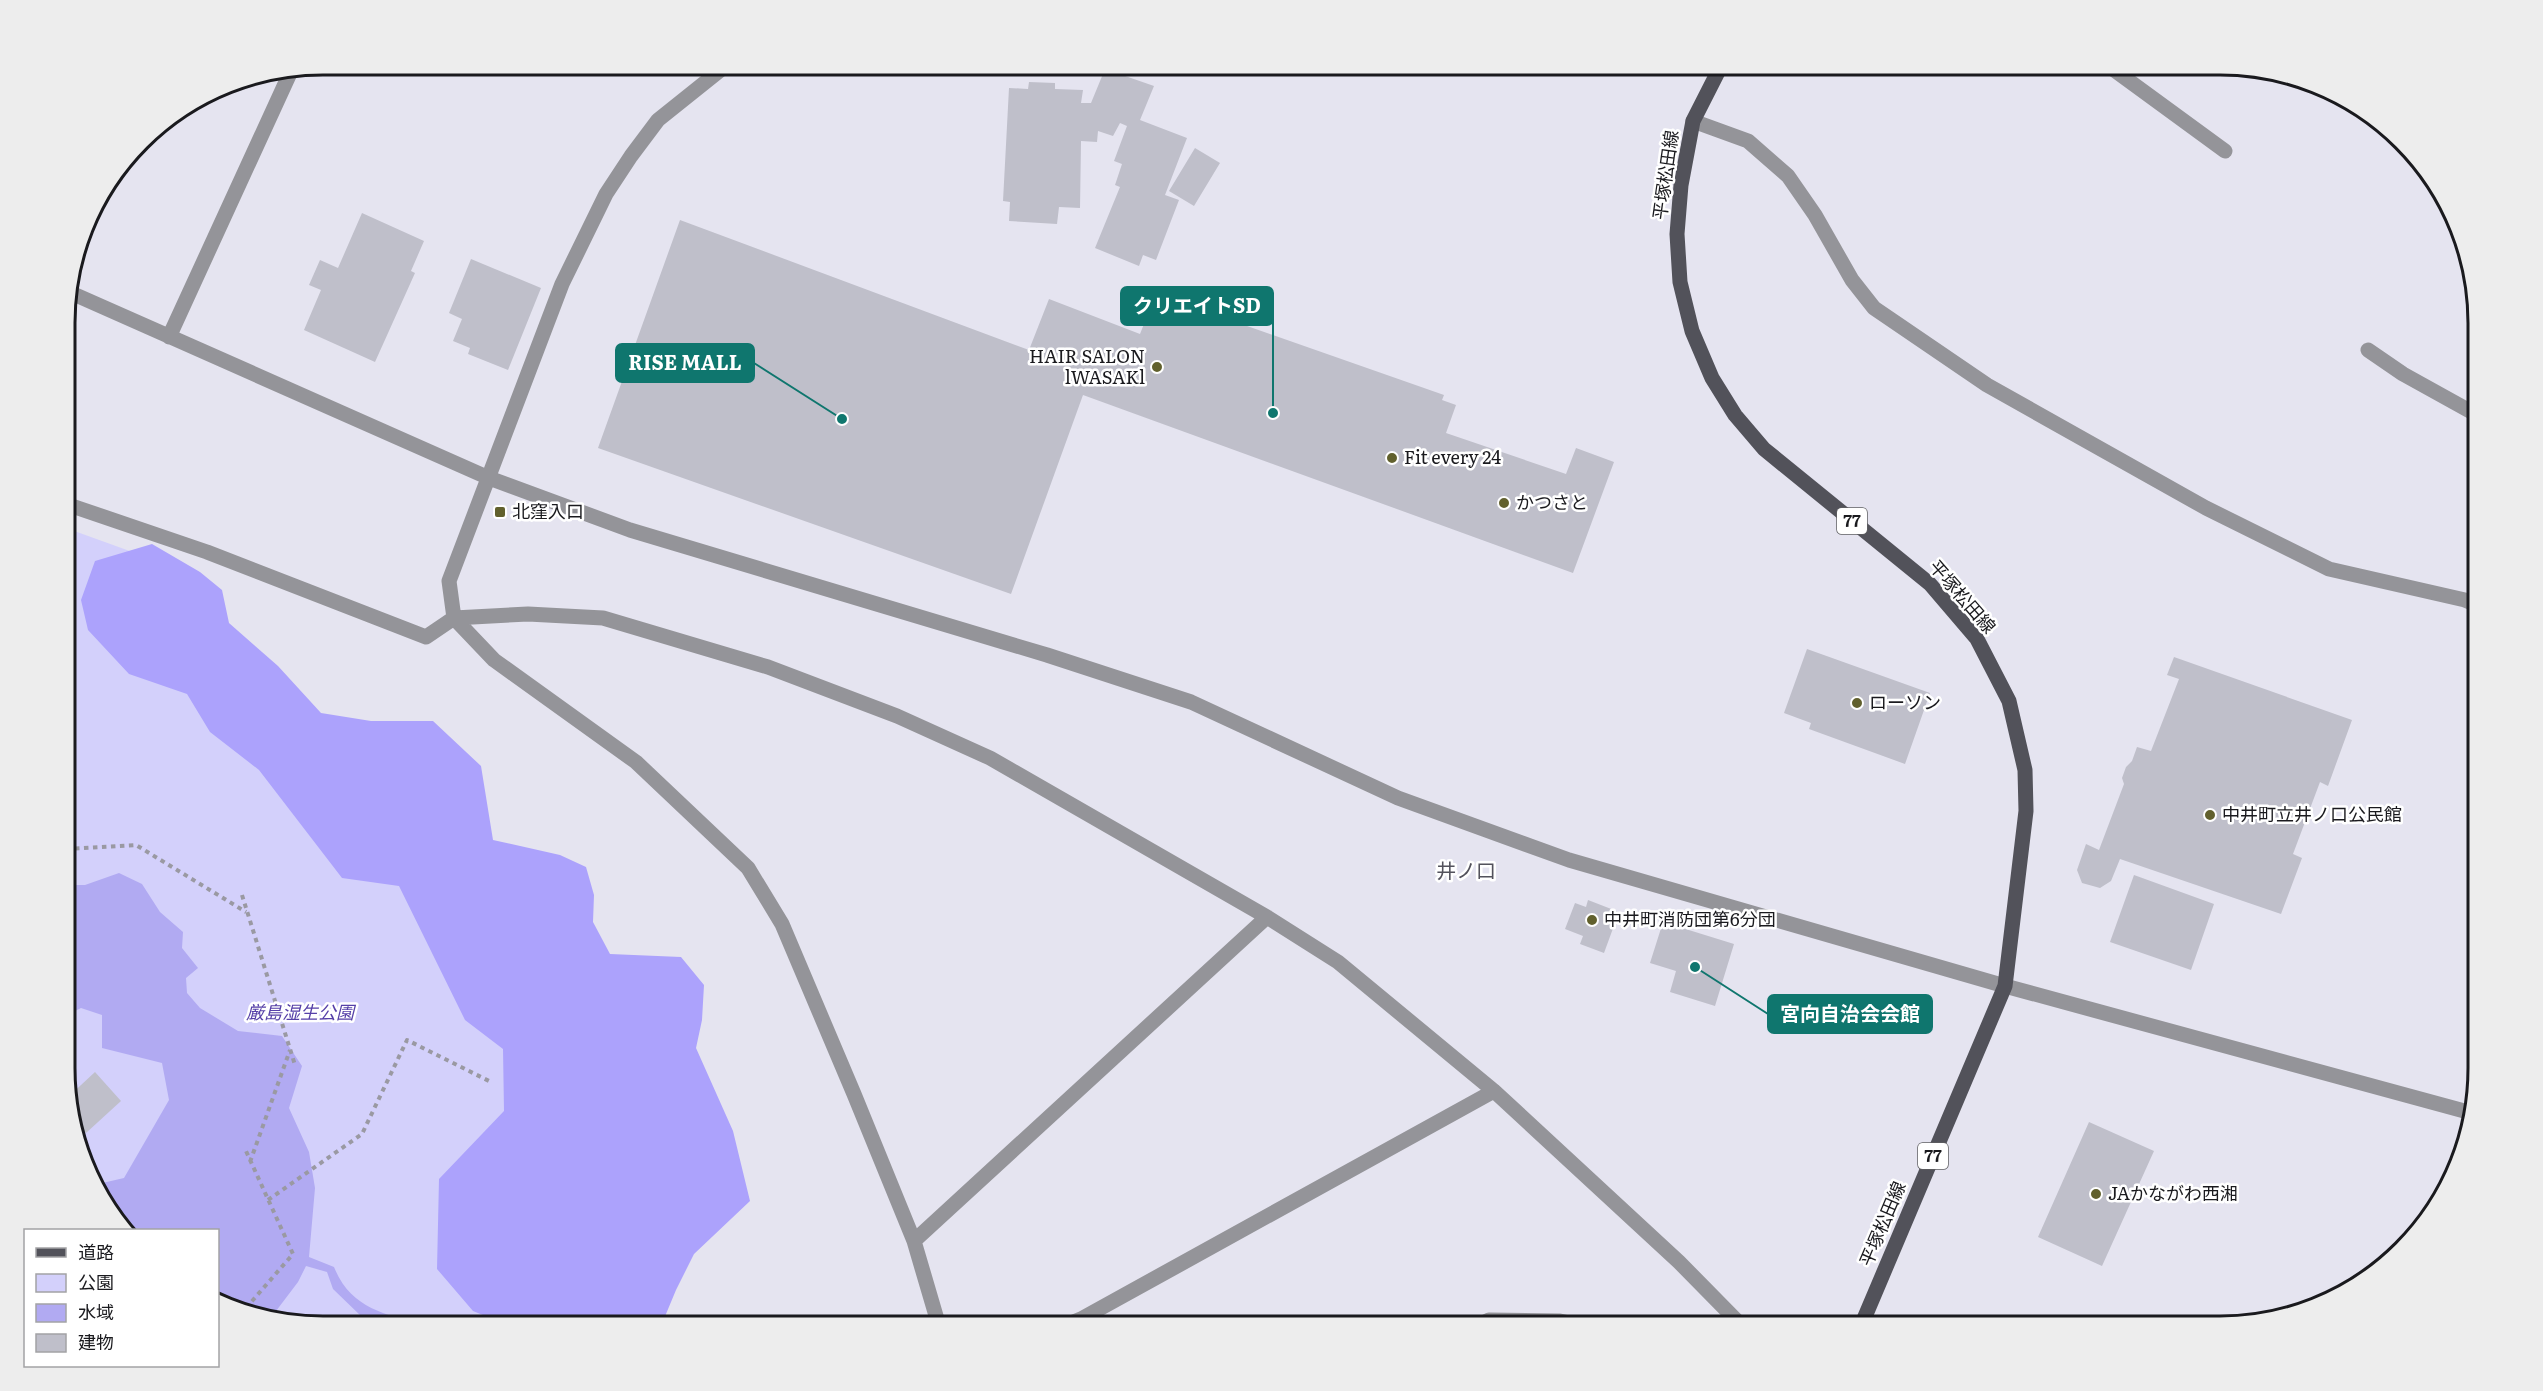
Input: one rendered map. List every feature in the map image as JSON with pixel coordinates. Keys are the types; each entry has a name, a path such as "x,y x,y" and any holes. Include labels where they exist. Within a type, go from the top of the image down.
{"main road":[{"name":"平塚松田線","path":"1716,75 1693,121 1681,185 1677,234 1680,282 1692,331 1712,378 1735,415 1764,449 1930,584 1977,639 2009,701 2025,770 2026,811 2006,986 1865,1316"}],"street":[{"path":"715,75 658,120 630,156 606,194 562,284 449,581 454,618 494,660 636,762 748,868 782,924 914,1241 936,1316"},
{"path":"2121,75 2225,151"},
{"path":"169,337 288,78"},
{"path":"1693,121 1748,141 1788,176 1815,215 1852,280 1874,308 1987,386 2206,508 2329,569 2468,601"},
{"path":"77,295 489,478 630,530 1047,655 1191,702 1398,798 1569,860 2006,986 2464,1111"},
{"path":"2368,350 2403,374 2468,410"},
{"path":"75,507 207,552 426,637 454,618 528,614 603,618 768,667 897,716 990,758 1267,917 1338,962 1494,1091 1679,1262 1732,1316"},
{"path":"914,1241 1267,917"},
{"path":"1085,1316 1494,1091"}],"path":[{"path":"75,848 136,845 246,912"},
{"path":"242,895 295,1065"},
{"path":"268,1200 362,1134 407,1040 491,1082"},
{"path":"250,1162 290,1049"},
{"path":"246,1151 293,1254 249,1305"}],"green space":[{"name":"厳島湿生公園","path":"75,531 174,567 237,659 483,864 641,1316 323,1316 291,1314 259,1308 219,1293 219,1229 135,1229 108,1192 83,1132 77,1100 75,1068"}],"shaded area":[{"path":"152,544 200,572 222,590 229,623 278,666 321,713 371,721 433,721 481,766 493,840 560,855 586,867 594,895 593,922 610,954 681,957 704,985 702,1020 696,1048 733,1131 750,1201 694,1254 665,1316 485,1316 473,1311 437,1269 439,1179 504,1111 503,1049 465,1020 399,886 342,878 259,770 210,732 187,694 129,674 88,630 81,600 95,561"}],"water":[{"path":"119,873 142,884 160,912 183,932 182,948 198,968 186,978 187,993 200,1008 238,1031 282,1036 302,1066 289,1108 309,1152 315,1188 309,1257 334,1267 341,1281 359,1301 391,1316 361,1316 333,1289 327,1272 306,1266 298,1282 276,1311 243,1303 219,1293 219,1229 135,1229 126,1219 103,1183 124,1178 169,1100 162,1063 102,1048 102,1015 81,1008 75,1011 75,885 85,885"}],"building":[{"path":"1103,75 1122,75 1154,86 1140,120 1187,138 1165,195 1179,200 1156,260 1143,255 1139,266 1095,248 1120,187 1115,185 1122,164 1114,161 1127,126 1120,123 1113,136 1098,131 1097,142 1081,141 1080,208 1059,207 1057,224 1009,221 1010,202 1003,201 1009,88 1028,89 1029,82 1055,83 1055,89 1083,90 1081,103 1091,103"},
{"path":"1195,148 1220,163 1194,206 1169,191"},
{"path":"362,213 424,241 411,271 415,273 375,362 304,330 321,290 309,285 320,260 338,268"},
{"path":"680,220 1029,350 1049,299 1140,334 1156,294 1444,395 1442,400 1456,405 1446,433 1566,474 1576,448 1614,462 1573,573 1083,395 1011,594 598,448"},
{"path":"471,259 541,288 508,370 468,354 470,348 453,341 462,319 449,313"},
{"name":"ローソン","path":"1807,649 1930,693 1905,764 1809,729 1811,723 1784,713"},
{"name":"中井町立井ノ口公民館","path":"2174,657 2352,720 2328,786 2320,782 2293,854 2302,858 2281,914 2120,859 2111,881 2100,888 2082,883 2077,870 2086,844 2099,850 2124,784 2122,778 2126,767 2132,761 2137,747 2151,751 2179,679 2167,675"},
{"path":"2134,875 2214,904 2191,970 2110,942"},
{"name":"中井町消防団第6分団","path":"1588,900 1619,912 1604,953 1580,944 1583,936 1565,929 1575,903 1586,907"},
{"path":"1663,922 1734,944 1715,1006 1670,992 1676,971 1650,963"},
{"path":"95,1072 121,1101 86,1133 82,1129 76,1089"},
{"name":"JAかながわ西湘","path":"2089,1122 2154,1151 2102,1266 2038,1237"}],"place":[{"name":"HAIR SALON lWASAKl","path":"1157,367"},
{"name":"クリエイトSD","path":"1273,413"},
{"name":"RISE MALL","path":"842,419"},
{"name":"Fit every 24","path":"1392,458"},
{"name":"かつさと","path":"1504,503"},
{"name":"北窪入口","path":"500,512"},
{"name":"ローソン","path":"1857,703"},
{"name":"中井町立井ノ口公民館","path":"2210,815"},
{"name":"中井町消防団第6分団","path":"1592,920"},
{"name":"宮向自治会会館","path":"1695,967"},
{"name":"JAかながわ西湘","path":"2096,1194"}],"district":[{"name":"井ノ口","path":"1466,871"}]}
